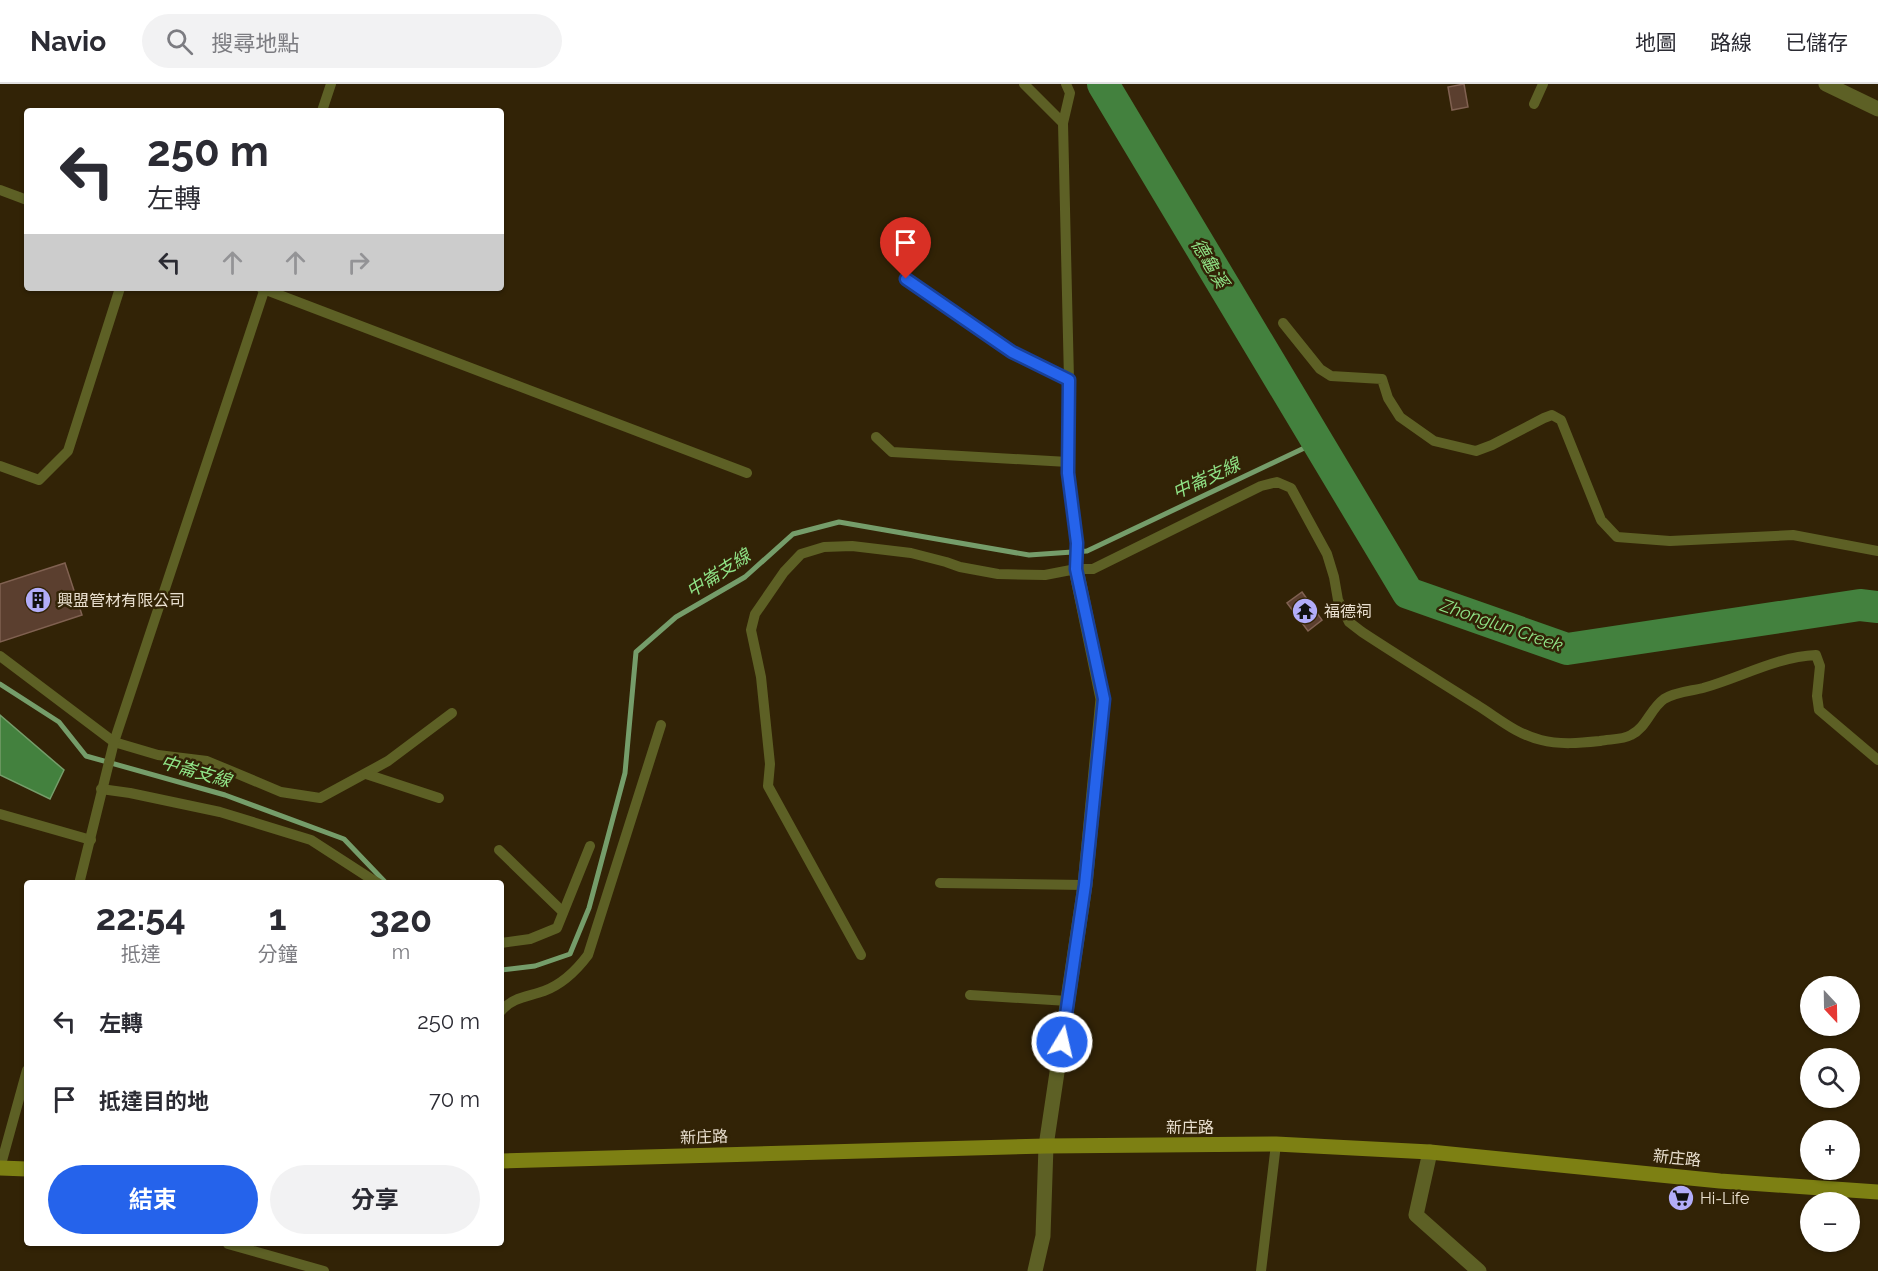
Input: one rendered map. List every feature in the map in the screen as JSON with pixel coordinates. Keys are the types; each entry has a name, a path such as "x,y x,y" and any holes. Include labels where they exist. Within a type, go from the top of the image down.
{"street":[{"path":"1826,84 1878,109"},
{"path":"1035,1271 1043,1236 1046,1146 1085,885 1104,699 1076,569"},
{"name":"新庄路","path":"504,1161 1046,1146 1276,1144 1430,1152 1720,1180 1878,1192"},
{"path":"1430,1152 1416,1215 1479,1271"},
{"path":"0,1168 24,1169"}],"lane":[{"path":"323,108 331,84"},
{"path":"1024,84 1063,123"},
{"path":"1065,84 1070,93 1063,123 1069,380 1068,473 1077,543 1076,569"},
{"path":"1534,104 1543,84"},
{"path":"0,190 24,199"},
{"path":"906,279 1012,352 1069,380"},
{"path":"0,466 39,480 68,451 119,291"},
{"path":"80,880 114,742 263,291"},
{"path":"272,291 747,473"},
{"path":"1282,323 1320,369 1331,376 1382,379 1388,398 1400,417 1434,441 1476,451 1552,415 1561,420 1601,520 1617,537 1670,541 1793,535 1878,551"},
{"path":"876,437 892,452 1068,462"},
{"path":"861,955 768,786 770,764 761,677 751,630 755,614 784,572 801,554 824,548 852,546 911,553 946,561 960,567 998,574 1045,574 1092,569 1261,486 1277,482 1291,488 1327,554 1338,600 1349,622 1481,707 1509,728 1540,740 1563,743 1631,736 1647,723 1654,710 1664,699 1678,693 1704,688 1770,663 1797,656 1816,655 1820,666 1817,696 1819,710 1878,760"},
{"path":"0,656 114,742 158,755 207,761 281,792 320,798 388,761 452,713"},
{"path":"504,1008 508,1003 560,983 575,971 588,955 661,725"},
{"path":"366,774 438,798"},
{"path":"101,789 220,812 311,840 373,880"},
{"path":"0,814 91,840"},
{"path":"504,943 530,939 557,928 590,846"},
{"path":"498,850 563,912"},
{"path":"940,883 1085,885"},
{"path":"970,995 1068,1001"},
{"path":"0,1168 24,1082"},
{"path":"1261,1271 1276,1144"},
{"path":"235,1246 324,1271"}],"shaded area":[{"path":"0,715 64,770 50,799 0,775"}],"building":[{"path":"1464,84 1468,107 1452,110 1448,87"},
{"name":"興盟管材有限公司","path":"65,563 82,615 0,642 0,584"},
{"name":"福德祠","path":"1302,592 1322,620 1308,631 1287,603"}],"waterway":[{"name":"Zhonglun Creek","path":"1103,84 1408,593 1567,649 1860,605 1878,607"},
{"name":"中崙支線","path":"504,970 535,966 570,954 589,908 625,773 636,652 676,617 745,577 793,534 839,522 1029,555 1087,551 1317,442"},
{"name":"中崙支線","path":"0,684 59,722 86,756 225,795 344,839 383,880"}],"place":[{"name":"興盟管材有限公司","path":"38,600"},
{"name":"福德祠","path":"1305,611"},
{"name":"Hi-Life","path":"1681,1198"}],"route":[{"path":"906,279 1012,352 1069,380 1068,473 1077,543 1076,569 1104,699 1085,885 1062,1042"}],"water label":[{"name":"德龜溪","path":"1210,263"}]}
